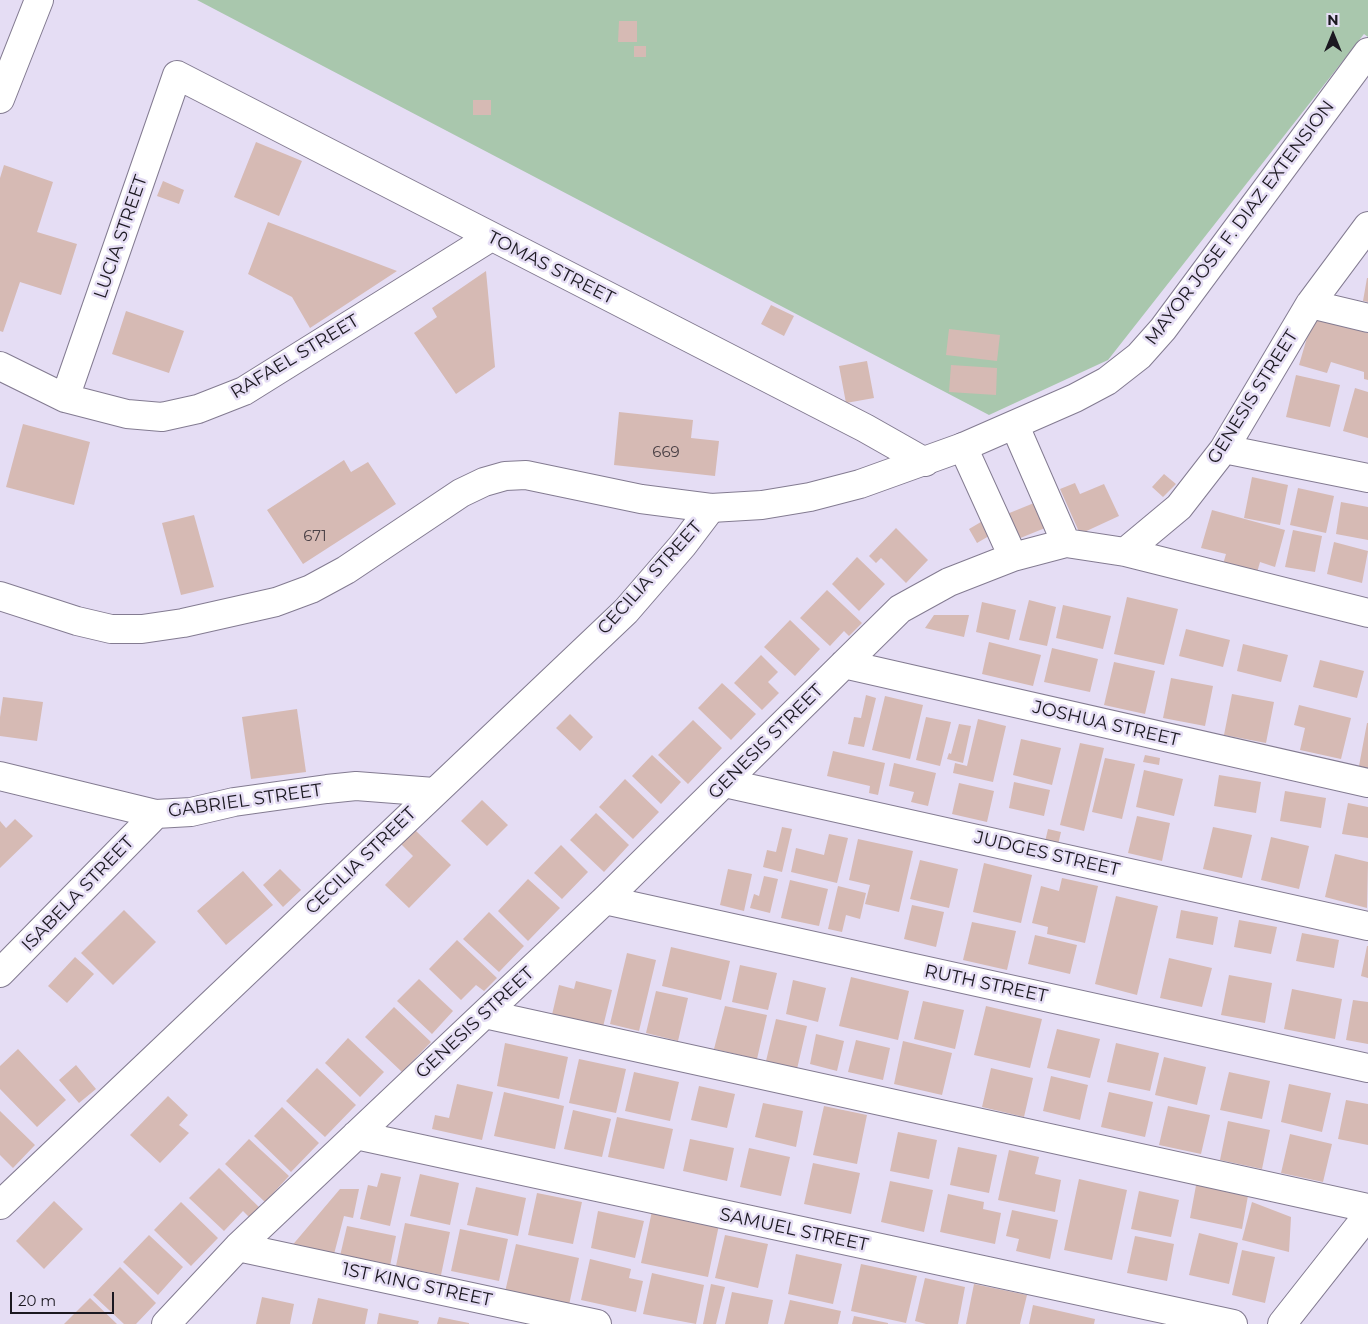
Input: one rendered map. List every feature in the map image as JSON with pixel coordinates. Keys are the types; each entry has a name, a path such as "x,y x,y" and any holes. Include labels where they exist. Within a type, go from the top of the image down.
{"street":[{"path":"0,99 39,0"},
{"name":"MAYOR JOSE F. DIAZ EXTENSION","path":"0,596 77,621 110,629 142,629 166,626 276,602 311,589 346,570 461,494 484,482 505,476 526,475 641,499 711,508 762,505 810,498 860,484 963,447 1015,426 1075,398 1107,381 1139,356 1163,329 1368,52"},
{"name":"TOMAS STREET","path":"177,75 856,423 924,462"},
{"name":"LUCIA STREET","path":"65,398 177,75"},
{"name":"GENESIS STREET","path":"166,1324 238,1247 605,900 900,609 949,582 1012,557 1066,543 1124,552 1179,507 1224,449 1310,304 1368,226"},
{"name":"RAFAEL STREET","path":"0,366 65,398 127,414 162,417 198,409 244,391 491,237"},
{"path":"1310,304 1368,318"},
{"path":"1015,426 1066,543"},
{"path":"963,447 1012,557"},
{"path":"1224,449 1368,478"},
{"name":"CECILIA STREET","path":"0,1205 626,611 711,508"},
{"path":"1124,552 1368,613"},
{"name":"JOSHUA STREET","path":"844,664 1368,783"},
{"name":"GABRIEL STREET","path":"0,776 156,814 191,812 234,802 356,786 434,792"},
{"name":"JUDGES STREET","path":"725,783 1368,926"},
{"name":"ISABELA STREET","path":"0,974 156,814"},
{"name":"RUTH STREET","path":"605,900 1368,1068"},
{"path":"485,1014 1368,1208"},
{"name":"SAMUEL STREET","path":"356,1135 1233,1324"},
{"path":"1282,1324 1368,1215"},
{"name":"1ST KING STREET","path":"238,1247 597,1324"}],"green space":[{"path":"197,0 1368,0 1368,37 1364,34 1108,360 989,415"}],"building":[{"path":"619,21 637,21 637,42 618,42"},
{"path":"634,46 646,46 646,57 634,57"},
{"path":"473,100 491,100 491,115 473,115"},
{"path":"256,142 302,161 279,216 234,197"},
{"path":"4,165 53,182 37,232 77,244 61,295 20,282 3,332 0,331 0,178"},
{"path":"163,181 184,190 179,204 157,196"},
{"path":"268,222 397,271 310,328 292,297 248,274"},
{"path":"486,271 495,367 456,394 414,333 437,317 432,308"},
{"path":"1368,278 1368,302 1363,301"},
{"path":"771,305 794,316 784,336 761,324"},
{"path":"126,311 184,331 169,373 112,354"},
{"path":"1313,317 1368,333 1368,380 1364,379 1364,372 1331,362 1327,373 1299,365"},
{"path":"949,329 1000,335 997,361 946,355"},
{"path":"867,361 874,398 846,403 839,366"},
{"path":"951,365 997,368 996,395 949,392"},
{"path":"1296,375 1340,385 1330,427 1286,417"},
{"path":"1355,388 1368,392 1368,438 1343,431"},
{"path":"619,412 693,420 691,438 719,441 715,476 614,465"},
{"path":"23,424 90,442 74,505 6,487"},
{"path":"344,460 351,472 368,462 396,504 303,564 267,510"},
{"path":"1164,474 1176,484 1163,497 1152,487"},
{"path":"1252,477 1288,485 1280,525 1244,518"},
{"path":"1075,483 1080,494 1104,484 1119,516 1080,534 1060,489"},
{"path":"1298,488 1334,496 1326,533 1290,525"},
{"path":"1341,502 1368,507 1368,540 1336,534"},
{"path":"1034,503 1045,528 1018,539 1007,514"},
{"path":"1212,510 1285,530 1275,567 1260,562 1255,580 1221,571 1226,554 1201,548"},
{"path":"194,515 214,587 181,595 162,523"},
{"path":"986,519 994,533 977,543 969,529"},
{"path":"896,528 928,560 906,583 881,558 876,563 869,556"},
{"path":"1293,530 1322,536 1315,572 1285,567"},
{"path":"1334,542 1368,551 1362,583 1327,574"},
{"path":"857,557 885,584 859,611 832,584"},
{"path":"827,590 862,623 849,636 844,631 830,646 800,618"},
{"path":"1127,597 1178,609 1164,665 1114,654"},
{"path":"1029,600 1056,607 1047,646 1019,640"},
{"path":"982,602 1016,610 1009,640 976,632"},
{"path":"1063,605 1111,616 1103,649 1056,638"},
{"path":"934,615 969,615 964,637 925,628"},
{"path":"790,620 820,649 795,676 764,647"},
{"path":"1186,629 1230,640 1223,667 1179,656"},
{"path":"989,642 1041,655 1033,686 982,674"},
{"path":"1243,644 1288,655 1281,682 1237,671"},
{"path":"1052,648 1098,659 1090,692 1044,682"},
{"path":"761,655 778,672 768,682 779,693 762,710 734,683"},
{"path":"1320,660 1364,671 1357,698 1313,687"},
{"path":"1114,662 1155,671 1145,714 1104,705"},
{"path":"1171,678 1213,686 1205,726 1163,718"},
{"path":"722,683 756,714 731,740 698,708"},
{"path":"1232,694 1274,702 1266,743 1224,735"},
{"path":"866,695 876,698 864,747 848,744 854,717 861,718"},
{"path":"885,696 923,705 910,759 872,750"},
{"path":"3,697 43,702 37,741 0,736"},
{"path":"1299,705 1351,718 1341,759 1300,750 1305,728 1294,725"},
{"path":"297,709 306,772 251,779 242,717"},
{"path":"570,714 593,737 580,751 556,728"},
{"path":"926,717 951,722 940,766 916,760"},
{"path":"978,719 1006,726 993,782 953,773 955,763 967,766"},
{"path":"693,720 722,748 688,784 658,755"},
{"path":"1368,723 1368,768 1359,766"},
{"path":"959,724 971,726 963,763 947,759 949,753 951,754"},
{"path":"1021,739 1061,748 1052,785 1013,775"},
{"path":"1080,743 1104,748 1084,831 1060,825"},
{"path":"833,751 885,763 878,795 869,793 870,786 827,776"},
{"path":"652,755 681,782 661,804 632,776"},
{"path":"1145,755 1160,758 1159,765 1143,762"},
{"path":"1105,758 1135,764 1122,819 1092,812"},
{"path":"894,763 936,773 928,806 911,802 914,792 889,786"},
{"path":"1144,770 1183,779 1174,816 1136,807"},
{"path":"1219,775 1261,782 1256,813 1214,806"},
{"path":"625,779 659,812 633,839 599,807"},
{"path":"1014,782 1050,790 1044,816 1009,808"},
{"path":"959,783 994,791 987,822 952,814"},
{"path":"1285,791 1326,798 1321,828 1280,821"},
{"path":"482,800 508,825 487,846 461,821"},
{"path":"1348,803 1368,807 1368,838 1342,834"},
{"path":"596,813 629,845 604,872 570,840"},
{"path":"1137,816 1170,823 1162,861 1128,853"},
{"path":"15,819 33,836 0,868 0,821 6,828"},
{"path":"782,827 792,829 782,872 763,867 767,850 776,852"},
{"path":"1213,827 1252,835 1242,878 1203,869"},
{"path":"414,829 451,865 409,908 385,885 413,856 401,844"},
{"path":"1048,829 1061,832 1057,849 1044,846"},
{"path":"829,834 848,838 837,883 791,872 796,848 824,855"},
{"path":"1271,837 1309,846 1299,889 1261,880"},
{"path":"858,839 913,851 899,912 865,904 870,885 849,880"},
{"path":"561,845 588,872 562,899 534,873"},
{"path":"1335,854 1368,862 1367,908 1325,897"},
{"path":"920,860 958,869 949,908 910,899"},
{"path":"984,863 1032,875 1021,923 973,912"},
{"path":"280,869 301,890 283,907 263,885"},
{"path":"728,869 752,874 744,911 720,905"},
{"path":"243,871 273,905 226,945 197,911"},
{"path":"764,876 778,879 770,913 750,908 754,894 759,896"},
{"path":"1062,878 1098,886 1085,943 1047,934 1048,927 1032,923 1041,886 1059,891"},
{"path":"528,879 560,908 528,941 498,911"},
{"path":"790,880 828,889 819,926 781,918"},
{"path":"838,886 866,893 860,919 846,915 842,932 828,929"},
{"path":"1116,896 1158,906 1137,995 1095,984"},
{"path":"912,905 944,912 936,947 904,939"},
{"path":"124,910 156,942 113,985 81,953"},
{"path":"1181,910 1218,917 1213,945 1176,938"},
{"path":"489,912 524,946 499,972 463,939"},
{"path":"1239,920 1277,927 1271,954 1234,947"},
{"path":"972,922 1016,931 1007,970 963,960"},
{"path":"1302,933 1339,940 1334,968 1296,961"},
{"path":"1035,935 1077,945 1070,974 1028,964"},
{"path":"457,940 497,978 484,991 476,985 461,1000 429,969"},
{"path":"1368,946 1368,978 1361,976"},
{"path":"671,947 730,961 721,1000 662,986"},
{"path":"627,953 656,960 639,1031 610,1024"},
{"path":"75,957 94,974 67,1003 48,986"},
{"path":"1169,958 1212,968 1202,1007 1160,998"},
{"path":"740,965 777,973 768,1010 732,1002"},
{"path":"1229,975 1272,983 1265,1023 1221,1015"},
{"path":"851,977 909,991 898,1040 839,1026"},
{"path":"419,979 453,1011 432,1034 397,1001"},
{"path":"793,980 826,988 818,1022 786,1014"},
{"path":"576,981 612,990 602,1031 551,1019 559,985 574,989"},
{"path":"1292,989 1342,999 1335,1039 1284,1029"},
{"path":"656,991 688,998 678,1041 646,1033"},
{"path":"1353,1000 1368,1002 1368,1044 1346,1040"},
{"path":"923,1001 964,1010 955,1049 914,1039"},
{"path":"725,1006 767,1015 757,1059 714,1049"},
{"path":"986,1006 1042,1019 1030,1068 974,1055"},
{"path":"394,1007 431,1042 402,1072 365,1037"},
{"path":"776,1019 807,1026 797,1069 766,1061"},
{"path":"1057,1029 1100,1039 1090,1078 1047,1068"},
{"path":"816,1034 844,1041 837,1071 810,1064"},
{"path":"348,1038 384,1072 360,1097 325,1063"},
{"path":"856,1040 890,1048 883,1080 848,1072"},
{"path":"903,1041 952,1053 942,1095 894,1084"},
{"path":"505,1043 568,1057 559,1099 497,1086"},
{"path":"1116,1043 1159,1053 1150,1091 1107,1082"},
{"path":"18,1049 66,1100 37,1127 0,1089 0,1066"},
{"path":"1164,1057 1206,1067 1197,1105 1155,1095"},
{"path":"579,1059 626,1069 616,1113 569,1103"},
{"path":"76,1065 96,1089 79,1103 59,1080"},
{"path":"317,1068 356,1105 325,1137 286,1101"},
{"path":"991,1068 1033,1078 1024,1117 982,1107"},
{"path":"634,1072 679,1082 670,1121 625,1111"},
{"path":"1229,1072 1270,1081 1262,1119 1220,1110"},
{"path":"1051,1076 1088,1085 1080,1120 1043,1111"},
{"path":"457,1084 493,1092 482,1140 432,1129 435,1115 449,1118"},
{"path":"1289,1084 1331,1093 1322,1132 1281,1122"},
{"path":"699,1086 735,1094 727,1128 691,1120"},
{"path":"504,1092 564,1106 555,1149 494,1136"},
{"path":"1109,1092 1153,1102 1145,1137 1101,1127"},
{"path":"168,1096 188,1115 179,1125 189,1133 160,1163 130,1135"},
{"path":"1346,1100 1368,1104 1368,1145 1338,1139"},
{"path":"763,1103 803,1111 796,1147 755,1137"},
{"path":"824,1106 867,1115 857,1164 813,1155"},
{"path":"1168,1106 1210,1115 1201,1154 1159,1145"},
{"path":"282,1107 319,1143 291,1172 254,1136"},
{"path":"573,1110 611,1119 602,1157 564,1149"},
{"path":"0,1111 35,1145 13,1168 0,1155"},
{"path":"617,1117 673,1129 664,1169 608,1157"},
{"path":"1228,1121 1270,1130 1262,1169 1220,1160"},
{"path":"898,1132 937,1140 929,1179 890,1171"},
{"path":"1290,1134 1332,1144 1323,1182 1281,1173"},
{"path":"249,1139 289,1176 265,1202 225,1164"},
{"path":"690,1139 734,1148 727,1181 683,1171"},
{"path":"958,1147 997,1155 989,1193 950,1185"},
{"path":"749,1148 790,1157 781,1196 740,1187"},
{"path":"1009,1150 1039,1157 1035,1174 1061,1180 1055,1212 998,1200"},
{"path":"813,1163 860,1173 851,1214 804,1204"},
{"path":"219,1168 261,1209 251,1219 243,1211 224,1231 189,1198"},
{"path":"381,1173 401,1177 390,1226 360,1219 368,1185 377,1187"},
{"path":"420,1174 459,1183 450,1225 410,1216"},
{"path":"1079,1179 1127,1190 1112,1260 1064,1250"},
{"path":"1197,1180 1249,1190 1242,1229 1190,1218"},
{"path":"890,1181 933,1190 924,1232 881,1222"},
{"path":"476,1187 526,1198 518,1236 467,1225"},
{"path":"340,1189 359,1189 353,1218 344,1216 333,1258 290,1248"},
{"path":"1139,1191 1179,1200 1171,1237 1131,1229"},
{"path":"537,1193 582,1202 573,1244 528,1235"},
{"path":"948,1194 984,1202 983,1209 1001,1213 995,1244 940,1232"},
{"path":"54,1201 83,1229 44,1269 16,1241"},
{"path":"181,1202 218,1238 191,1266 154,1230"},
{"path":"1252,1202 1291,1217 1289,1252 1242,1240"},
{"path":"1012,1210 1058,1220 1050,1259 1016,1251 1019,1239 1006,1236"},
{"path":"598,1211 644,1221 635,1258 591,1248"},
{"path":"652,1211 719,1225 708,1277 641,1263"},
{"path":"405,1223 450,1232 441,1275 396,1266"},
{"path":"347,1226 396,1236 390,1266 340,1256"},
{"path":"460,1229 508,1239 499,1281 451,1271"},
{"path":"1199,1233 1238,1243 1229,1284 1189,1275"},
{"path":"149,1235 183,1267 158,1295 123,1262"},
{"path":"725,1235 768,1244 758,1288 715,1278"},
{"path":"1135,1236 1174,1244 1167,1281 1127,1273"},
{"path":"516,1244 579,1258 569,1305 505,1292"},
{"path":"1242,1250 1275,1257 1265,1303 1232,1295"},
{"path":"796,1254 842,1264 833,1304 788,1294"},
{"path":"590,1259 631,1269 629,1278 643,1281 636,1312 581,1300"},
{"path":"861,1264 917,1276 906,1323 851,1311"},
{"path":"120,1267 156,1303 136,1324 124,1324 93,1295"},
{"path":"652,1273 704,1285 696,1324 643,1314"},
{"path":"925,1278 965,1287 958,1324 926,1324 915,1321"},
{"path":"711,1284 725,1287 716,1324 703,1324"},
{"path":"974,1284 1027,1295 1020,1324 966,1324"},
{"path":"732,1292 773,1300 768,1324 725,1324"},
{"path":"262,1297 294,1304 290,1324 256,1324"},
{"path":"90,1298 117,1324 64,1324"},
{"path":"318,1298 368,1309 365,1324 312,1324"},
{"path":"790,1300 841,1311 838,1324 784,1324"},
{"path":"1033,1305 1095,1319 1094,1324 1029,1324"},
{"path":"379,1313 419,1321 418,1324 377,1324"},
{"path":"854,1316 888,1323 888,1324 852,1324"},
{"path":"439,1317 469,1323 469,1324 437,1324"}]}
